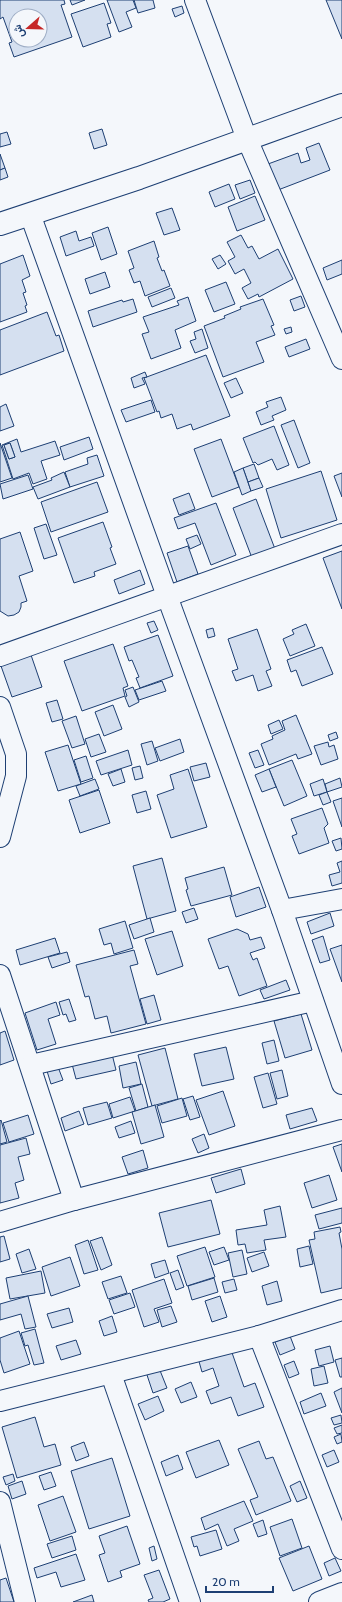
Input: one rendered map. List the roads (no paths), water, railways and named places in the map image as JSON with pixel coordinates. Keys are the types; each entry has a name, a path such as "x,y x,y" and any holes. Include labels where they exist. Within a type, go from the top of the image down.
{"street":[{"path":"195,0 247,139 342,359"},
{"path":"0,224 342,105"},
{"path":"30,214 166,596 282,910 342,1084"},
{"path":"0,656 342,534"},
{"path":"0,707 16,754 16,776 0,837"},
{"path":"282,910 342,899"},
{"path":"0,975 74,1200"},
{"path":"30,1065 313,1000"},
{"path":"0,1222 74,1200 342,1130"},
{"path":"0,1401 259,1336 342,1310"},
{"path":"259,1336 342,1549"},
{"path":"111,1374 190,1602"},
{"path":"0,1502 8,1566 26,1602"},
{"path":"319,1602 342,1593"}]}
